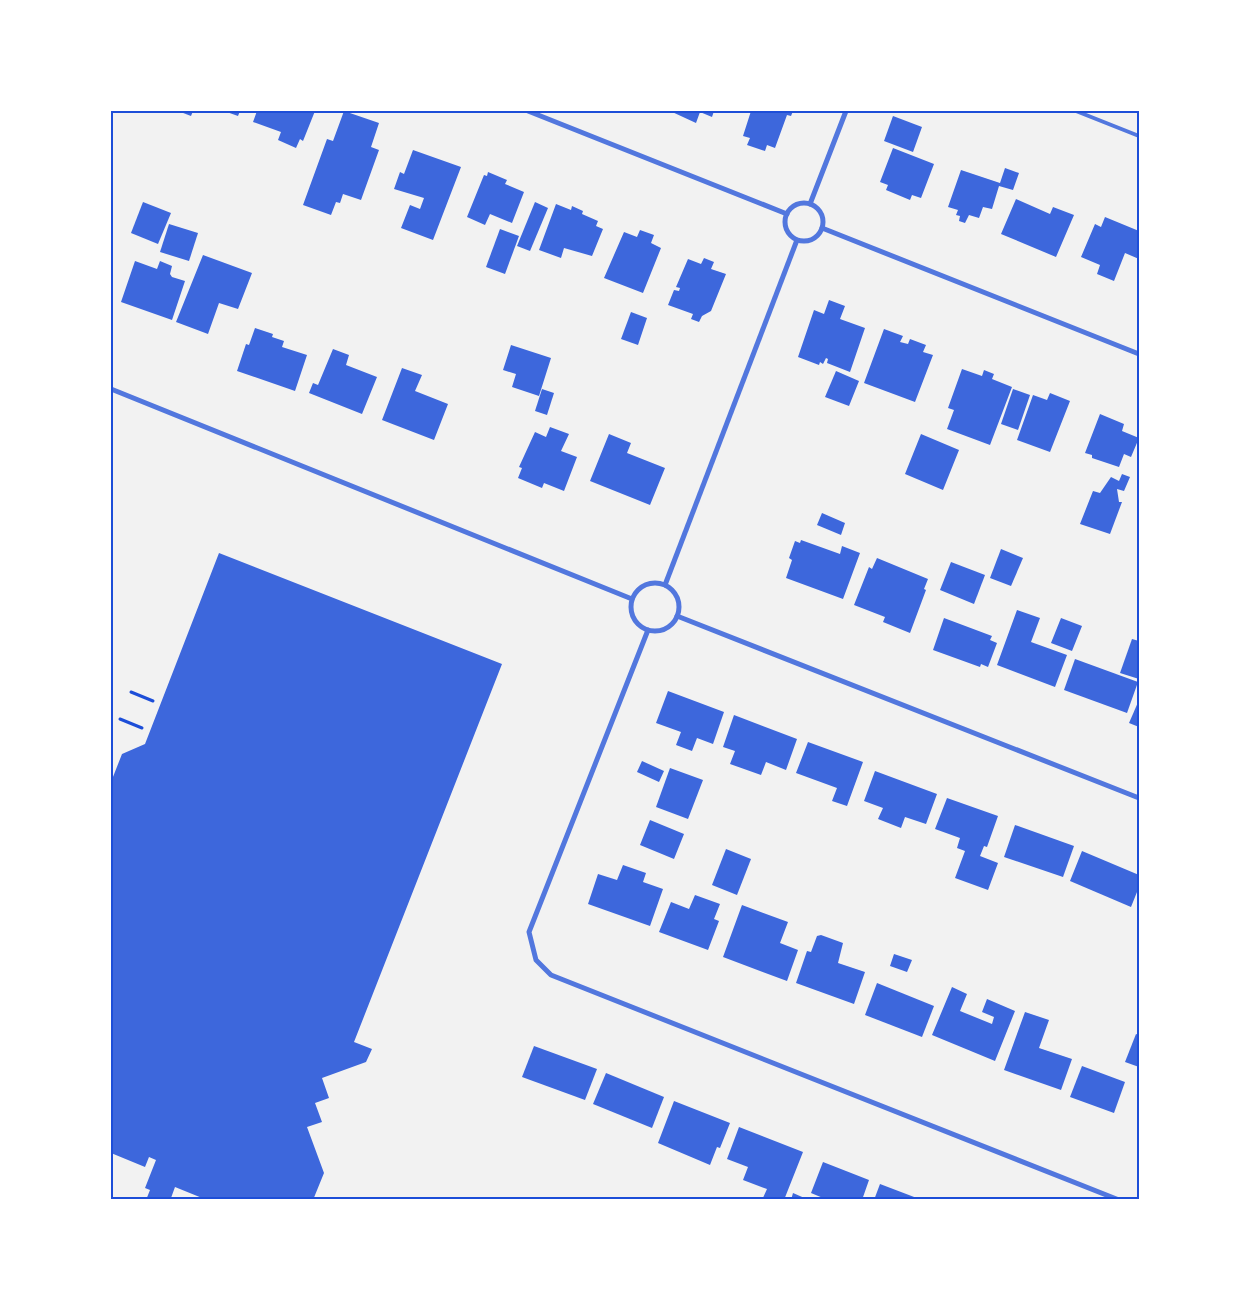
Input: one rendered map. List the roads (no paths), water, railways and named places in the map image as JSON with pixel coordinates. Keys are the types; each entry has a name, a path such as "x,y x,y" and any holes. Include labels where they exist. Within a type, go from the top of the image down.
{"street":[{"path":"528,111 787,214"},
{"path":"810,204 846,111"},
{"path":"810,204 819,210 822,216 822,228 815,238 803,241 797,240 788,232 785,226 787,214 796,205 810,204"},
{"path":"822,228 1139,354"},
{"path":"665,586 797,240"},
{"path":"111,389 632,599"},
{"path":"658,583 665,586 676,597 678,605 677,616 670,626 663,630 648,630 641,626 632,614 632,599 642,587 658,583"},
{"path":"677,616 1139,798"},
{"path":"648,630 529,932 536,960 551,976 1119,1200"}],"lane":[{"path":"1076,111 1139,136"}]}
